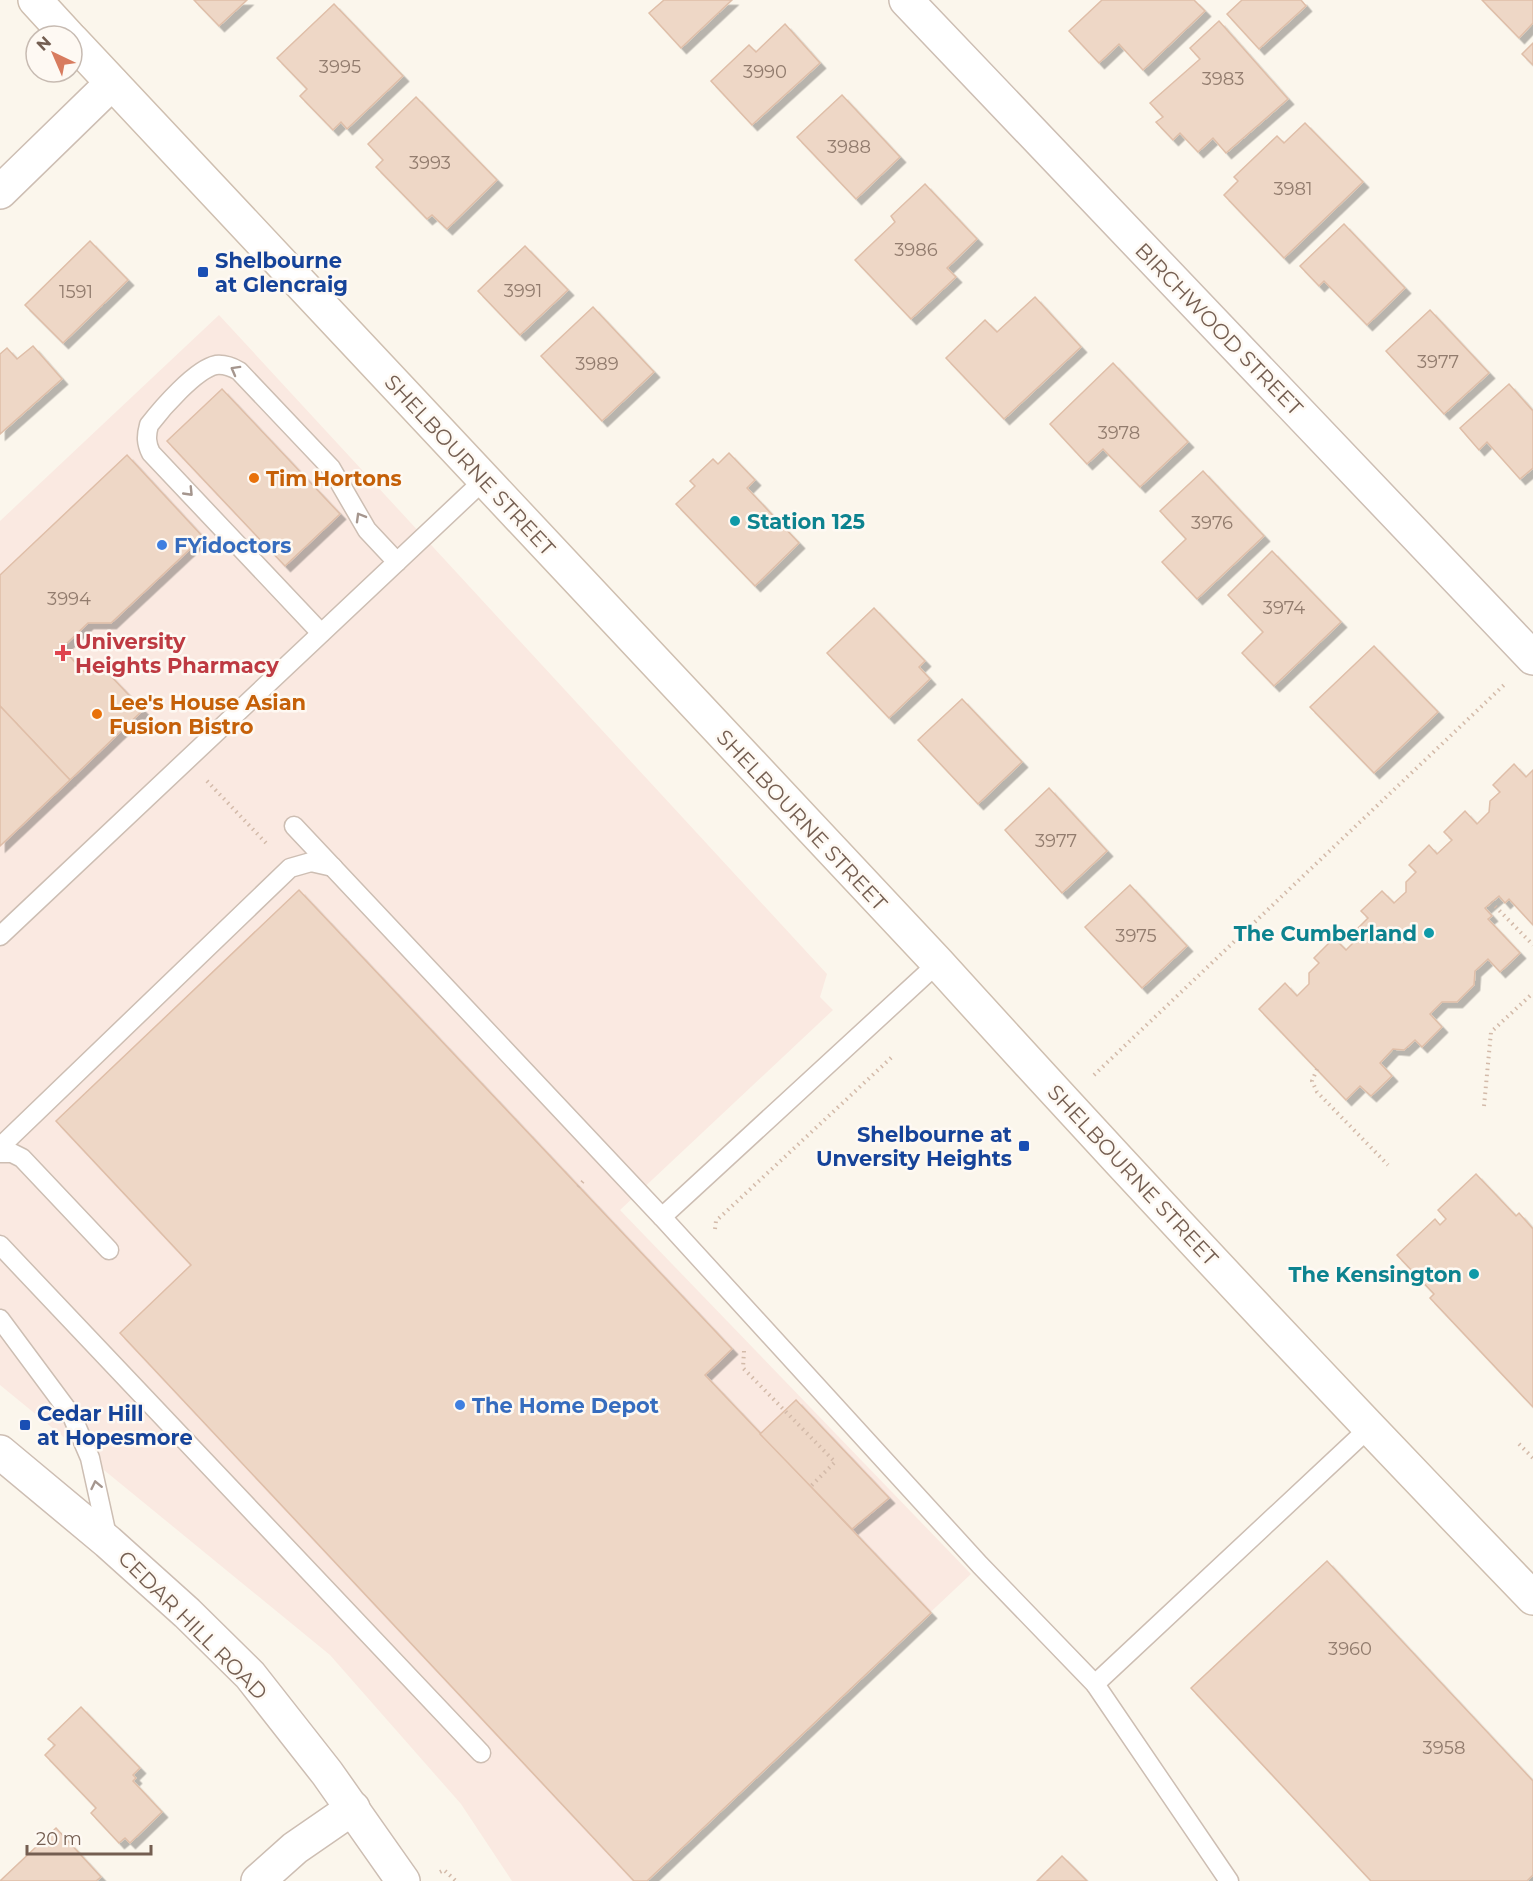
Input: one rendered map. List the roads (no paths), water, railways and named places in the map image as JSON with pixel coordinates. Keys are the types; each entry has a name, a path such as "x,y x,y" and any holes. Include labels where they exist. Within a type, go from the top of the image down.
{"main road":[{"path":"35,0 57,24"},
{"name":"BIRCHWOOD STREET","path":"906,0 1533,658"},
{"name":"SHELBOURNE STREET","path":"84,53 938,963 1065,1103 1369,1428 1533,1598"},
{"path":"0,192 112,83"},
{"name":"CEDAR HILL ROAD","path":"0,1452 108,1542 187,1613 250,1675 353,1808 403,1881"},
{"path":"258,1881 295,1848 353,1808"}],"lane":[{"path":"321,633 151,453 146,435 149,425 197,375 218,365 229,366 239,371 331,468 367,530 397,562"},
{"path":"0,936 484,480"},
{"path":"294,826 698,1254 980,1565 1095,1684 1229,1881"},
{"path":"0,1147 290,868 311,862 333,867"},
{"path":"662,1217 938,963"},
{"path":"0,1153 12,1153 22,1158 109,1250"},
{"path":"0,1245 481,1753"},
{"path":"0,1319 72,1416 90,1458 108,1542"},
{"path":"1095,1684 1369,1428"}],"place":[{"name":"Shelbourne at Glencraig","path":"203,272"},
{"name":"Tim Hortons","path":"254,478"},
{"name":"Station 125","path":"735,521"},
{"name":"FYidoctors","path":"162,545"},
{"name":"University Heights Pharmacy","path":"63,653"},
{"name":"Lee's House Asian Fusion Bistro","path":"97,714"},
{"name":"The Cumberland","path":"1429,933"},
{"name":"Shelbourne at Unversity Heights","path":"1024,1146"},
{"name":"The Kensington","path":"1474,1274"},
{"name":"The Home Depot","path":"460,1405"},
{"name":"Cedar Hill at Hopesmore","path":"25,1425"}]}
